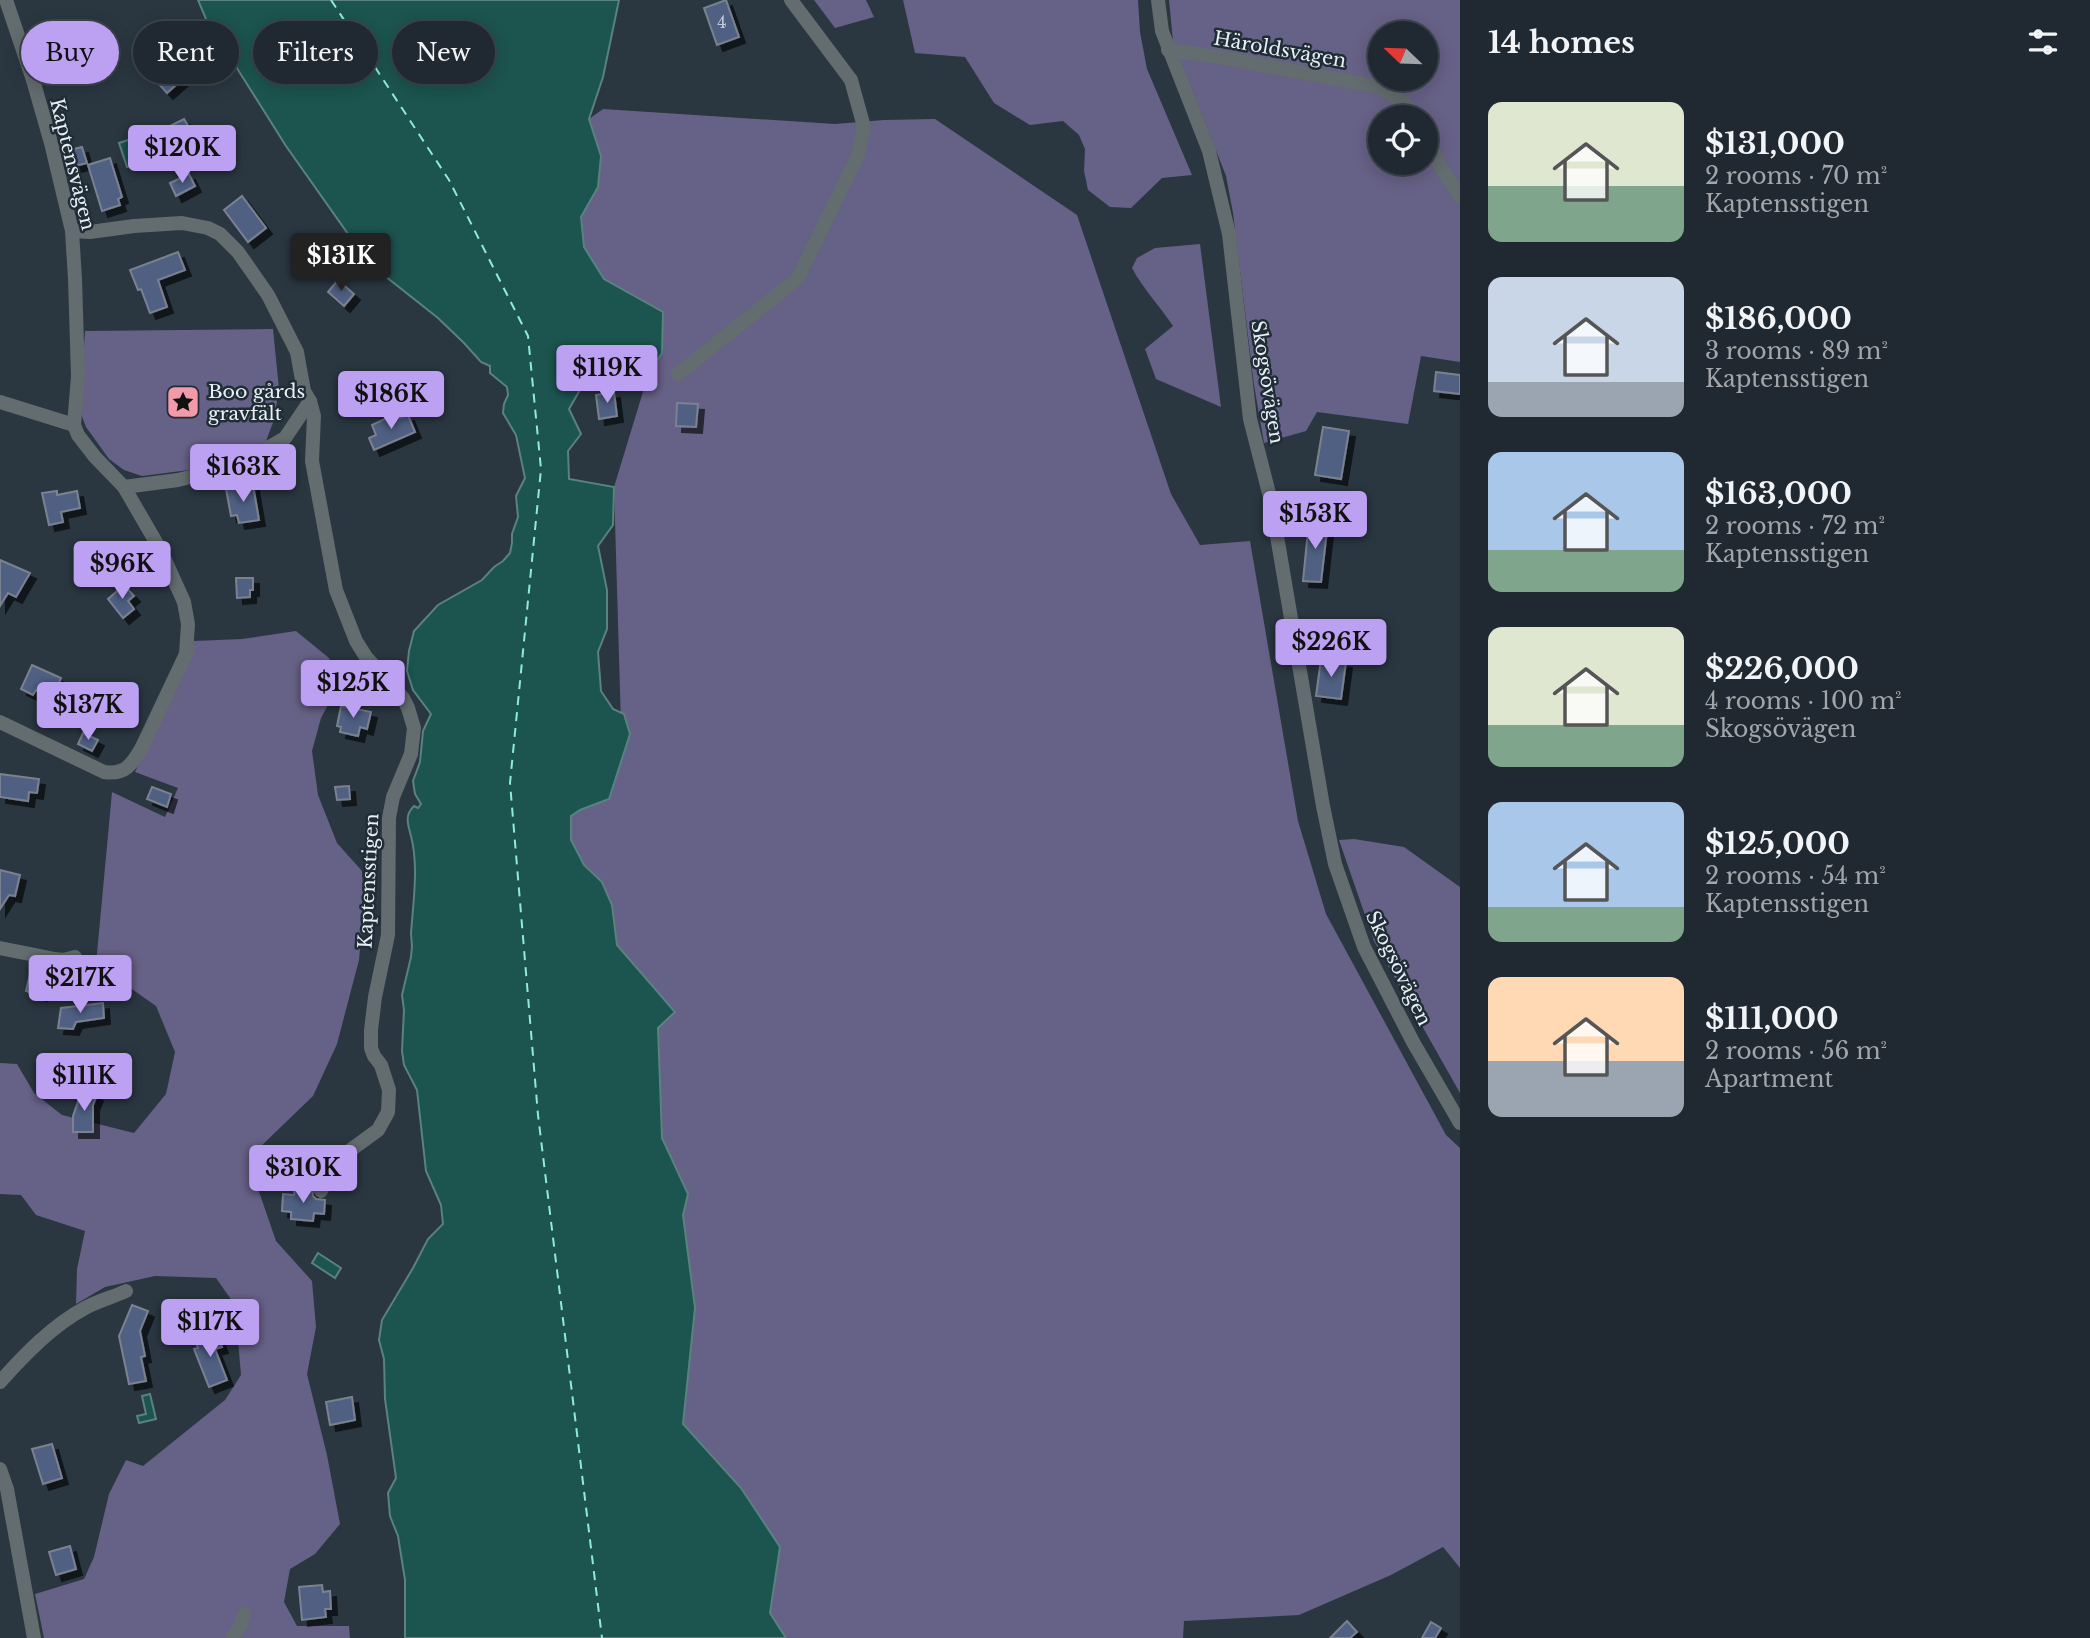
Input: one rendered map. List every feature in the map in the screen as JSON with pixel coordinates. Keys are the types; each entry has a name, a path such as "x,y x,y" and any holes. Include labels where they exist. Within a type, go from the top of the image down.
{"street":[{"name":"Kaptensvägen","path":"6,0 44,118 72,231 78,376 74,425"},
{"path":"678,374 798,278 858,155 864,127 851,80 791,0"},
{"name":"Skogsövägen","path":"1158,0 1162,31 1209,151 1229,234 1250,419 1271,501 1335,864 1364,947 1413,1042 1460,1123"},
{"name":"Häroldsvägen","path":"1168,50 1379,87 1405,105"},
{"path":"1438,162 1460,196"},
{"name":"Kaptensstigen","path":"72,231 195,224 220,234 238,252 268,295 297,352 304,391 314,416 312,461 336,590 356,641 366,657 403,698 414,728 411,754 393,797 389,818 388,935 371,1030 371,1048 381,1065 388,1090 388,1112 378,1130 341,1157 332,1168 321,1191"},
{"path":"124,486 178,480 248,459 285,438 310,401"},
{"path":"0,402 74,425 78,435 95,457 124,486 142,516 184,602 188,624 186,654 137,757 123,771 116,774 104,772 0,722"},
{"path":"0,948 55,959 75,957"},
{"path":"0,1382 26,1353 70,1318 85,1308 126,1292"},
{"path":"0,1469 7,1489 34,1638"},
{"path":"232,1638 240,1627 244,1614"}],"shaded area":[{"path":"198,0 619,0 603,77 589,119 601,156 598,187 581,217 584,247 604,279 663,312 662,353 649,372 584,383 569,409 581,434 568,451 569,479 614,487 613,525 598,546 607,590 607,629 598,652 601,691 613,709 624,714 630,734 609,799 571,816 571,840 584,865 602,882 612,905 617,945 675,1012 658,1028 662,1138 688,1194 683,1215 695,1308 683,1424 741,1488 780,1547 770,1613 786,1638 405,1638 405,1580 398,1536 390,1516 388,1493 396,1478 385,1399 384,1359 379,1340 382,1320 428,1239 443,1224 441,1205 426,1171 417,1090 404,1065 402,1051 402,995 411,957 415,885 415,860 408,817 414,806 418,808 421,804 415,794 413,781 420,762 423,731 431,714 413,690 407,671 409,651 414,631 438,605 482,580 510,553 512,534 518,517 516,496 525,478 516,435 503,413 508,395 507,387 490,373 490,366 481,362 438,318 385,276 358,248 286,146 239,71 239,21 206,19"},
{"path":"814,0 866,0 874,17 835,28"},
{"path":"903,0 1138,0 1140,32 1147,69 1192,175 1162,178 1131,208 1110,207 1088,190 1084,171 1085,149 1079,135 1063,121 1030,125 994,103 965,57 915,53"},
{"path":"1169,0 1460,0 1460,362 1421,356 1408,424 1317,412 1306,431 1264,443 1226,176 1173,41"},
{"path":"603,109 835,124 935,119 1077,215 1171,494 1200,545 1250,541 1298,821 1326,914 1446,1135 1460,1148 1460,1568 1443,1547 1391,1575 1299,1615 1184,1621 1183,1638 786,1638 770,1613 780,1547 741,1488 683,1424 695,1308 683,1215 688,1194 662,1138 658,1028 674,1012 617,945 612,905 602,882 584,865 571,840 571,816 609,799 622,758 614,487 649,372 662,353 662,312 604,279 584,247 581,217 598,187 601,156 589,119"},
{"path":"131,139 138,163 127,167 119,143"},
{"path":"1200,244 1221,407 1156,379 1145,349 1173,326 1132,268 1137,258 1155,248"},
{"path":"273,329 279,389 274,420 266,441 237,456 189,470 142,476 124,470 109,459 86,427 80,411 85,331"},
{"path":"296,631 329,658 338,686 321,718 312,751 318,795 337,843 362,871 364,904 359,960 337,1044 313,1096 258,1149 255,1180 276,1241 312,1281 316,1327 307,1374 327,1455 340,1524 315,1554 290,1569 284,1602 297,1626 349,1626 350,1638 44,1638 35,1594 84,1579 94,1557 109,1494 126,1460 143,1466 225,1400 241,1375 235,1305 216,1278 155,1276 105,1287 76,1304 77,1269 85,1231 36,1215 21,1195 0,1194 0,1063 17,1064 34,1093 62,1115 134,1133 166,1094 175,1052 156,1006 96,964 112,792 165,817 178,788 135,772 194,641 242,639"},
{"path":"1354,839 1404,847 1460,887 1460,1093 1374,941 1339,840"},
{"path":"318,1253 341,1268 335,1278 312,1263"},
{"path":"150,1394 156,1419 139,1423 137,1416 146,1414 142,1396"}],"building":[{"path":"726,0 739,37 717,45 704,8"},
{"path":"159,84 177,84 167,93"},
{"path":"184,119 190,129 175,137 170,126"},
{"path":"82,147 87,163 71,167 66,151"},
{"path":"110,158 122,197 118,199 120,205 102,211 88,165"},
{"path":"189,174 195,186 176,196 170,183"},
{"path":"242,196 266,228 248,242 224,210"},
{"path":"178,252 185,270 158,280 167,307 150,313 130,270"},
{"path":"338,280 354,294 344,306 328,292"},
{"path":"1436,372 1460,375 1460,394 1434,391"},
{"path":"614,392 617,416 599,419 596,395"},
{"path":"677,403 698,404 696,427 676,426"},
{"path":"397,413 400,418 408,415 415,432 374,450 369,438 376,435 372,425"},
{"path":"1323,427 1349,431 1341,479 1315,475"},
{"path":"253,485 259,520 239,523 237,515 231,516 226,489"},
{"path":"57,491 57,495 77,491 80,508 61,512 63,522 49,525 42,493"},
{"path":"1309,520 1328,522 1321,582 1303,581"},
{"path":"0,560 30,573 16,597 8,593 0,606"},
{"path":"236,578 253,578 250,597 237,598"},
{"path":"124,585 134,596 128,601 134,609 123,618 108,599"},
{"path":"1321,659 1346,662 1341,699 1316,696"},
{"path":"32,665 61,678 53,697 36,690 33,695 21,689"},
{"path":"341,706 371,712 367,729 360,727 358,736 340,732 341,727 337,726"},
{"path":"83,733 98,740 92,751 78,744"},
{"path":"0,774 39,779 37,793 29,792 28,801 0,797"},
{"path":"349,786 350,799 337,800 335,787"},
{"path":"152,787 171,794 167,807 147,799"},
{"path":"0,870 20,875 15,896 9,895 0,909"},
{"path":"30,974 45,978 41,995 26,991"},
{"path":"103,1003 104,1018 76,1022 73,1029 58,1028 61,1008"},
{"path":"82,1090 97,1095 93,1105 93,1132 73,1132 73,1116"},
{"path":"295,1188 312,1189 316,1199 325,1200 324,1214 314,1213 313,1221 291,1219 291,1212 282,1211 283,1194 294,1195"},
{"path":"132,1305 148,1311 140,1331 145,1356 141,1357 146,1381 129,1384 119,1336"},
{"path":"216,1332 222,1347 215,1349 227,1380 209,1387 194,1349 198,1348 195,1340"},
{"path":"352,1397 355,1420 330,1425 326,1402"},
{"path":"52,1444 62,1478 43,1484 32,1449"},
{"path":"70,1546 76,1569 56,1575 49,1552"},
{"path":"322,1585 323,1592 330,1591 331,1609 325,1609 326,1617 302,1620 299,1587"},
{"path":"1347,1621 1357,1632 1350,1638 1330,1638"},
{"path":"1431,1622 1441,1628 1435,1638 1422,1638"}],"ferry route":[{"path":"331,0 449,180 528,336 541,469 510,783 538,1115 602,1638"}],"place":[{"name":"Boo gårds gravfält","path":"183,402"}]}
